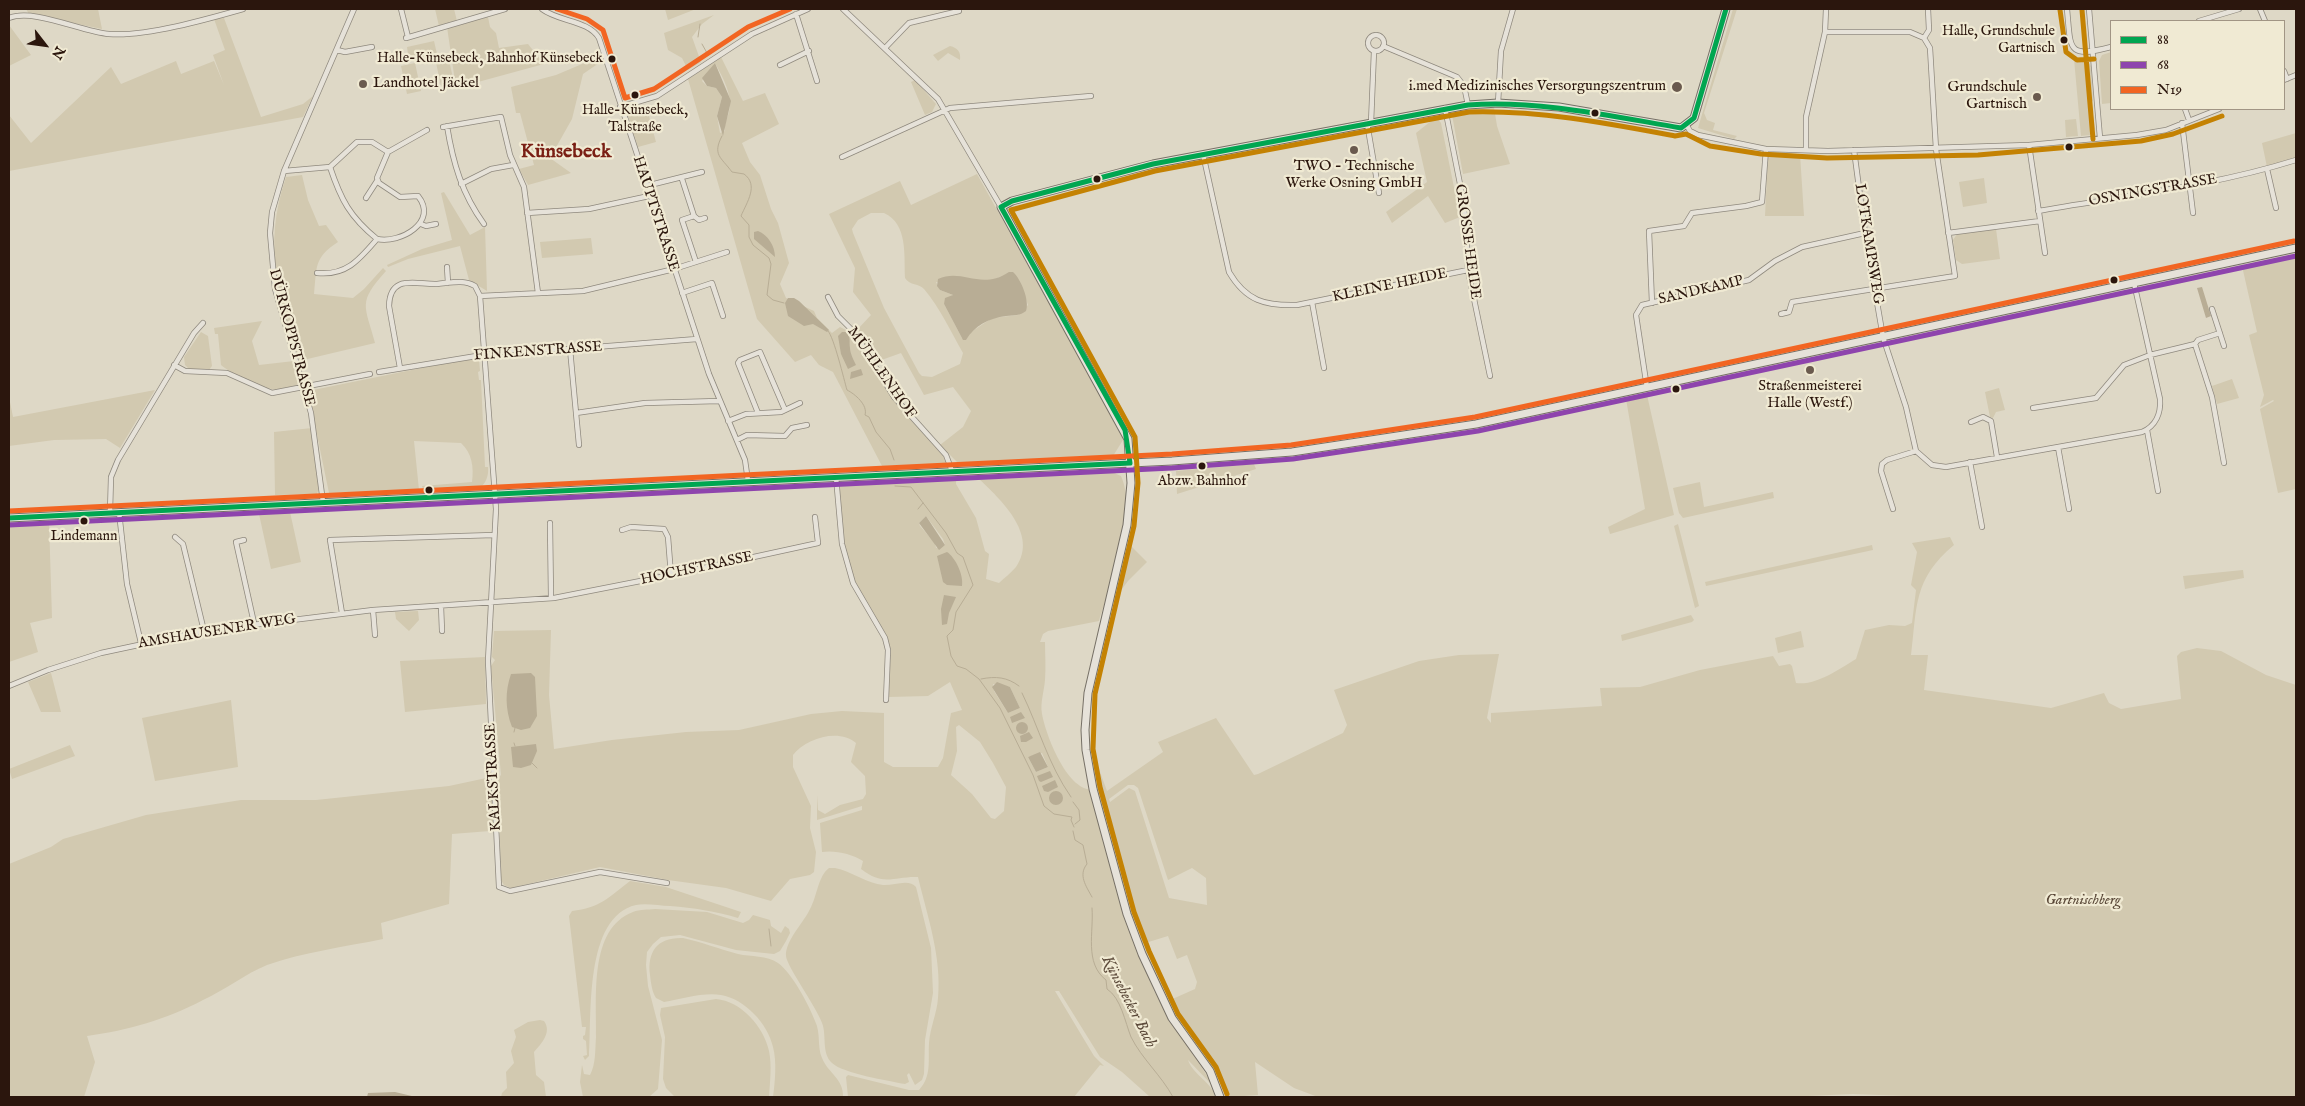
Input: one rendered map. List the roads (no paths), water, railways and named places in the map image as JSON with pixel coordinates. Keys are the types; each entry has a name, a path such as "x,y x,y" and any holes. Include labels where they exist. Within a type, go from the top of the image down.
{"street":[{"path":"9,18 30,16 108,34 134,34 243,9"},
{"name":"DÜRKOPPSTRASSE","path":"324,502 311,413 275,289 270,253 272,212 284,171 354,9"},
{"path":"401,9 407,37 505,9"},
{"name":"HAUPTSTRASSE","path":"542,9 559,19 593,30 599,38 697,339 719,402 747,466 748,481"},
{"path":"620,107 657,96 752,34 808,9"},
{"path":"843,9 885,48 946,110 1125,430 1130,463 1127,525 1088,693 1084,730 1086,750 1093,789 1127,914 1142,954 1172,1018 1210,1072 1220,1097"},
{"path":"1498,103 1501,50 1513,9"},
{"path":"1001,207 1012,201 1076,182 1202,154 1468,105 1498,103 1559,107 1676,129 1686,126 1694,118 1726,9"},
{"path":"1806,150 1806,117 1825,32 1826,9"},
{"path":"1924,38 1929,30 1928,9"},
{"path":"2067,9 2072,48 2079,53 2093,52 2110,47"},
{"path":"2089,9 2100,138"},
{"path":"2209,20 2239,9"},
{"path":"885,48 908,23 958,11"},
{"path":"796,14 817,80"},
{"path":"1781,314 1789,312 1792,302 1873,287 1956,276 1936,149 1930,48 1924,38 1910,32 1825,32"},
{"path":"1371,36 1380,36 1383,46 1379,51 1374,51 1369,48 1367,43 1371,36"},
{"path":"1383,46 1458,77 1464,86 1468,105"},
{"path":"337,50 345,52 372,47"},
{"path":"780,65 809,51"},
{"path":"1374,51 1369,123 1379,193"},
{"path":"2285,79 2296,75"},
{"path":"842,157 946,110 1091,96"},
{"name":"GROSSE HEIDE","path":"1445,108 1463,203 1468,270 1490,376"},
{"path":"2185,110 2189,120"},
{"path":"1686,126 1698,135 1766,149 1936,149 2029,145 2166,130 2216,110"},
{"path":"484,224 461,184 452,159 445,127 500,117 513,166 524,187 538,293"},
{"path":"2182,123 2193,213"},
{"path":"366,198 377,181 388,152 406,140 427,130"},
{"path":"284,171 330,167 357,142 372,142 388,152"},
{"path":"2029,145 2046,253"},
{"path":"1652,303 1649,230 1684,226 1692,213 1762,202 1766,149"},
{"name":"LOTKAMPSWEG","path":"1854,150 1864,233 1882,338 1906,407 1916,451"},
{"name":"KLEINE HEIDE","path":"1202,154 1224,260 1235,283 1255,299 1270,305 1297,305 1468,270"},
{"name":"OSNINGSTRASSE","path":"2038,211 2189,185 2267,169 2296,160"},
{"path":"461,184 491,169 513,166"},
{"path":"330,167 340,197 357,222 377,239 393,239 412,231 421,224 424,210 418,196 396,195 377,181"},
{"path":"2267,169 2276,208"},
{"path":"646,186 702,172"},
{"path":"682,178 694,216 699,220 705,218"},
{"path":"527,213 589,209 649,196"},
{"path":"694,216 682,220 696,262"},
{"path":"1948,233 2040,221"},
{"path":"421,224 426,226 436,224"},
{"name":"SANDKAMP","path":"1647,388 1636,316 1642,305 1748,280 1775,261 1802,247 1864,233"},
{"path":"317,273 333,274 360,260 377,239"},
{"path":"9,518 1261,455 1371,442 1476,424 2296,248"},
{"path":"400,368 389,306 393,292 408,281 469,283 475,286 480,296 582,292 674,269 727,252"},
{"path":"447,267 448,283"},
{"path":"682,293 712,283 723,316"},
{"path":"1893,509 1881,471 1882,464 1887,460 1916,451 1925,461 1938,467 2147,430 2158,417 2160,405 2134,283"},
{"name":"KALKSTRASSE","path":"480,296 494,494 488,661 499,887 510,891 600,872 667,883"},
{"name":"MÜHLENHOF","path":"828,297 838,316 854,332 894,398 946,455 952,471"},
{"name":"KLEINE HEIDE","path":"1312,302 1324,368"},
{"path":"2212,309 2224,346"},
{"path":"110,512 109,491 118,460 174,365 203,323"},
{"path":"2033,408 2096,398 2124,365 2150,355 2195,344 2198,340 2220,333"},
{"name":"FINKENSTRASSE","path":"379,372 484,354 697,339"},
{"path":"2195,344 2212,397 2224,462"},
{"path":"570,349 579,444"},
{"path":"758,413 738,363 740,360 760,352 785,410"},
{"path":"174,365 185,372 227,373 272,393 370,374"},
{"path":"576,413 645,404 719,402"},
{"path":"728,421 746,414 785,410 800,403"},
{"path":"1970,422 1983,417 1991,421 1997,457"},
{"path":"736,440 748,435 785,436 792,428 807,425"},
{"path":"2147,430 2158,491"},
{"path":"2058,447 2069,509"},
{"path":"1970,462 1982,527"},
{"path":"836,477 842,544 851,578 857,593 885,638 888,650 886,700"},
{"path":"119,512 126,584 141,643"},
{"name":"HOCHSTRASSE","path":"441,606 491,604 551,598 671,575 818,543 815,517"},
{"path":"550,523 551,598"},
{"path":"622,530 631,528 664,529 668,537 671,575"},
{"path":"342,613 330,540 494,535"},
{"path":"174,537 183,544 204,631"},
{"path":"244,540 236,542 254,623"},
{"path":"441,606 442,631"},
{"name":"AMSHAUSENER WEG","path":"9,686 65,664 141,643 204,631 342,613 441,606"},
{"path":"373,610 375,635"}],"waterway":[{"name":"Künsebecker Bach","path":"698,37 700,24"},
{"name":"Künsebecker Bach","path":"702,44 707,53"},
{"name":"Künsebecker Bach","path":"722,136 718,148 719,156 732,172 744,174 751,183 749,199 741,216 749,225 749,237 753,245 769,258 771,264 767,295 773,300 784,303"},
{"name":"Künsebecker Bach","path":"828,331 836,350 847,390 854,394 863,404 865,415 869,417 876,432 890,449 894,460"},
{"name":"Künsebecker Bach","path":"895,486 911,487 946,533 957,553 963,557 973,585 956,612 953,630 947,636 951,656 957,666 966,669 979,679 1000,708 1033,775 1044,806 1054,814 1072,817 1071,820 1074,827"},
{"name":"Künsebecker Bach","path":"918,509 923,503"},
{"name":"Künsebecker Bach","path":"981,679 1001,678 1019,686"},
{"name":"Künsebecker Bach","path":"1022,693 1056,772 1071,797"},
{"path":"514,732 515,728"},
{"path":"532,763 537,768"},
{"name":"Künsebecker Bach","path":"1073,802 1079,810 1080,820 1075,824"},
{"name":"Künsebecker Bach","path":"1073,831 1075,840 1083,845 1087,864 1084,868 1083,876 1085,885 1092,897"},
{"name":"Künsebecker Bach","path":"1092,908 1092,956 1095,965 1099,973 1106,980 1107,989 1116,998 1135,1045 1173,1097"},
{"path":"769,929 771,946"}],"place":[{"name":"Halle, Grundschule Gartnisch","path":"2064,40"},
{"name":"Halle-Künsebeck, Bahnhof Künsebeck","path":"612,59"},
{"name":"Landhotel Jäckel","path":"363,84"},
{"name":"i.med Medizinisches Versorgungszentrum","path":"1677,87"},
{"name":"Halle-Künsebeck, Talstraße","path":"635,95"},
{"name":"Grundschule Gartnisch","path":"2037,97"},
{"name":"TWO - Technische Werke Osning GmbH","path":"1354,150"},
{"name":"Straßenmeisterei Halle (Westf.)","path":"1810,370"},
{"name":"Abzw. Bahnhof","path":"1202,466"},
{"name":"Lindemann","path":"84,521"}],"district":[{"name":"Künsebeck","path":"566,153"}],"park label":[{"name":"Gartnischberg","path":"2083,901"}]}
